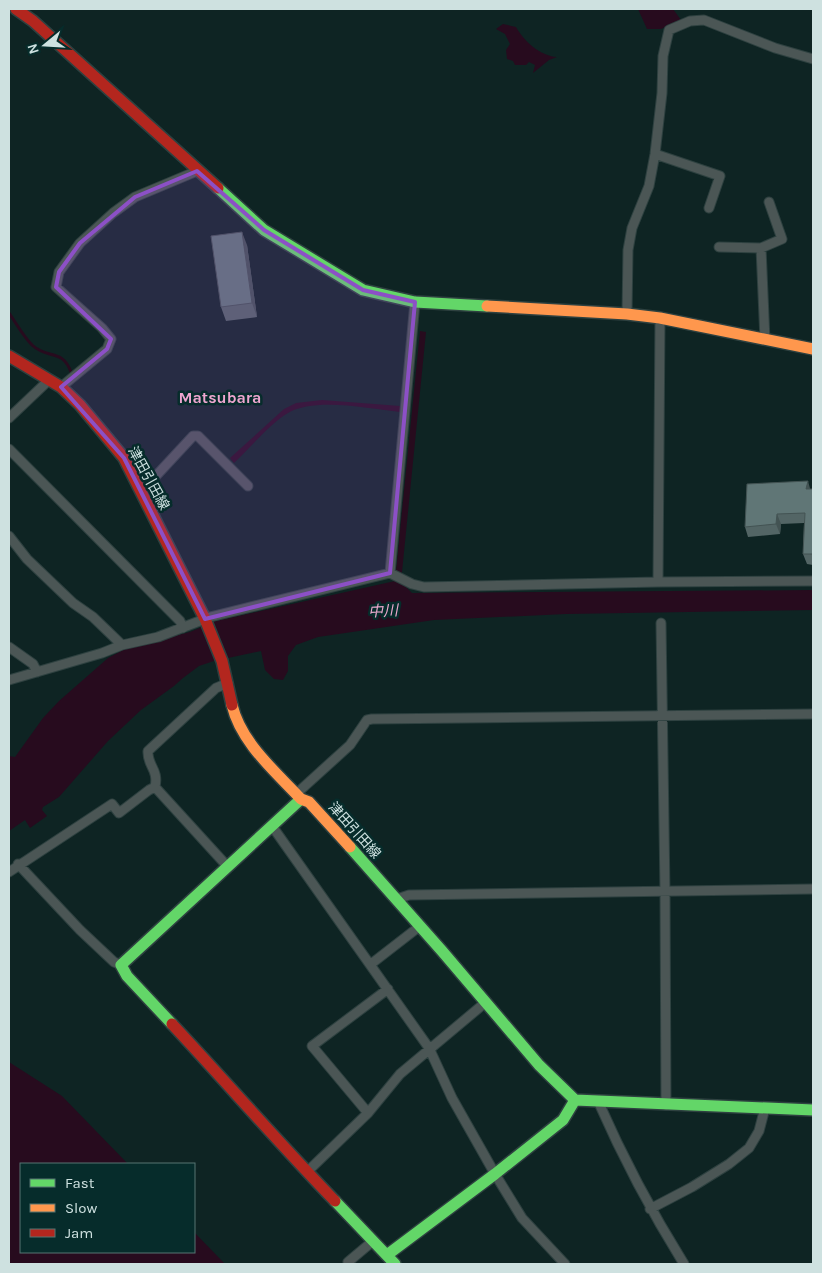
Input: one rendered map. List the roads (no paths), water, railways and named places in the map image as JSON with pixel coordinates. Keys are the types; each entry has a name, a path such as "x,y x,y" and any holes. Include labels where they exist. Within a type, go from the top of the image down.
{"street":[{"path":"16,9 33,21 264,230 363,290 415,302 627,314 660,318 813,349"},
{"path":"627,314 628,250 632,228 649,186 655,154 662,93 663,56 669,30 690,20 704,20 775,48 813,59"},
{"path":"655,154 720,176 709,208"},
{"path":"61,387 107,349 111,338 56,287 59,272 80,243 113,213 135,197 197,171"},
{"path":"719,247 762,248 782,239 770,202"},
{"path":"762,248 765,340"},
{"path":"390,573 415,302"},
{"path":"658,582 660,318"},
{"name":"津田引田線","path":"9,356 61,387 80,405 124,458 206,621 222,660 234,713 250,744 298,797 309,802 397,899 540,1067 575,1100"},
{"path":"9,418 49,380"},
{"path":"141,492 193,436 198,436 248,486"},
{"path":"9,449 180,620 183,628"},
{"path":"9,536 27,559 66,597 93,617 122,645"},
{"path":"9,680 122,645 158,637 206,621 390,573 412,584 424,587 813,580"},
{"path":"661,623 666,1104"},
{"path":"9,647 33,664 38,672"},
{"path":"155,787 157,777 147,756 148,751 216,688 228,682"},
{"path":"121,965 272,826 350,745 367,720 813,714"},
{"path":"9,872 18,864 112,804 119,812 148,790 155,787"},
{"path":"155,787 228,867"},
{"path":"272,826 429,1048 452,1098 522,1218 565,1264"},
{"path":"18,864 87,936 114,962 121,965 127,976 235,1091 286,1150 391,1260 563,1120 575,1100 813,1110"},
{"path":"397,899 409,896 813,889"},
{"path":"371,964 420,926"},
{"path":"368,1113 312,1046 388,989"},
{"path":"308,1171 368,1113 400,1074 486,1002"},
{"path":"598,1101 619,1150 650,1209 684,1264"},
{"path":"650,1209 692,1188 729,1164 749,1148 759,1131 765,1108"},
{"path":"349,1264 348,1262 373,1241"}],"water":[{"path":"638,9 673,9 681,20 661,29 647,29"},
{"path":"503,24 516,27 523,37 539,51 557,57 549,60 533,73 535,65 529,62 526,65 515,65 513,61 507,59 506,50 510,44 505,34 496,29"},
{"name":"中川","path":"420,331 426,332 401,582 412,593 813,590 813,610 566,614 434,620 318,637 296,645 288,656 288,671 283,680 274,679 265,670 261,651 214,661 199,666 141,710 108,741 59,797 43,807 42,810 47,816 30,828 25,820 9,831 9,756 15,757 43,718 59,701 108,658 127,648 190,632 216,621 395,581"},
{"path":"322,400 400,406 400,412 343,405 300,408 288,413 275,423 234,463 230,458 284,409 296,403"},
{"path":"9,1062 62,1096 127,1163 20,1163 20,1253 195,1253 195,1233 225,1264 9,1264"}],"waterway":[{"path":"9,313 32,345 44,352 59,357 71,372"}],"district":[{"name":"Matsubara","path":"220,397"}]}
